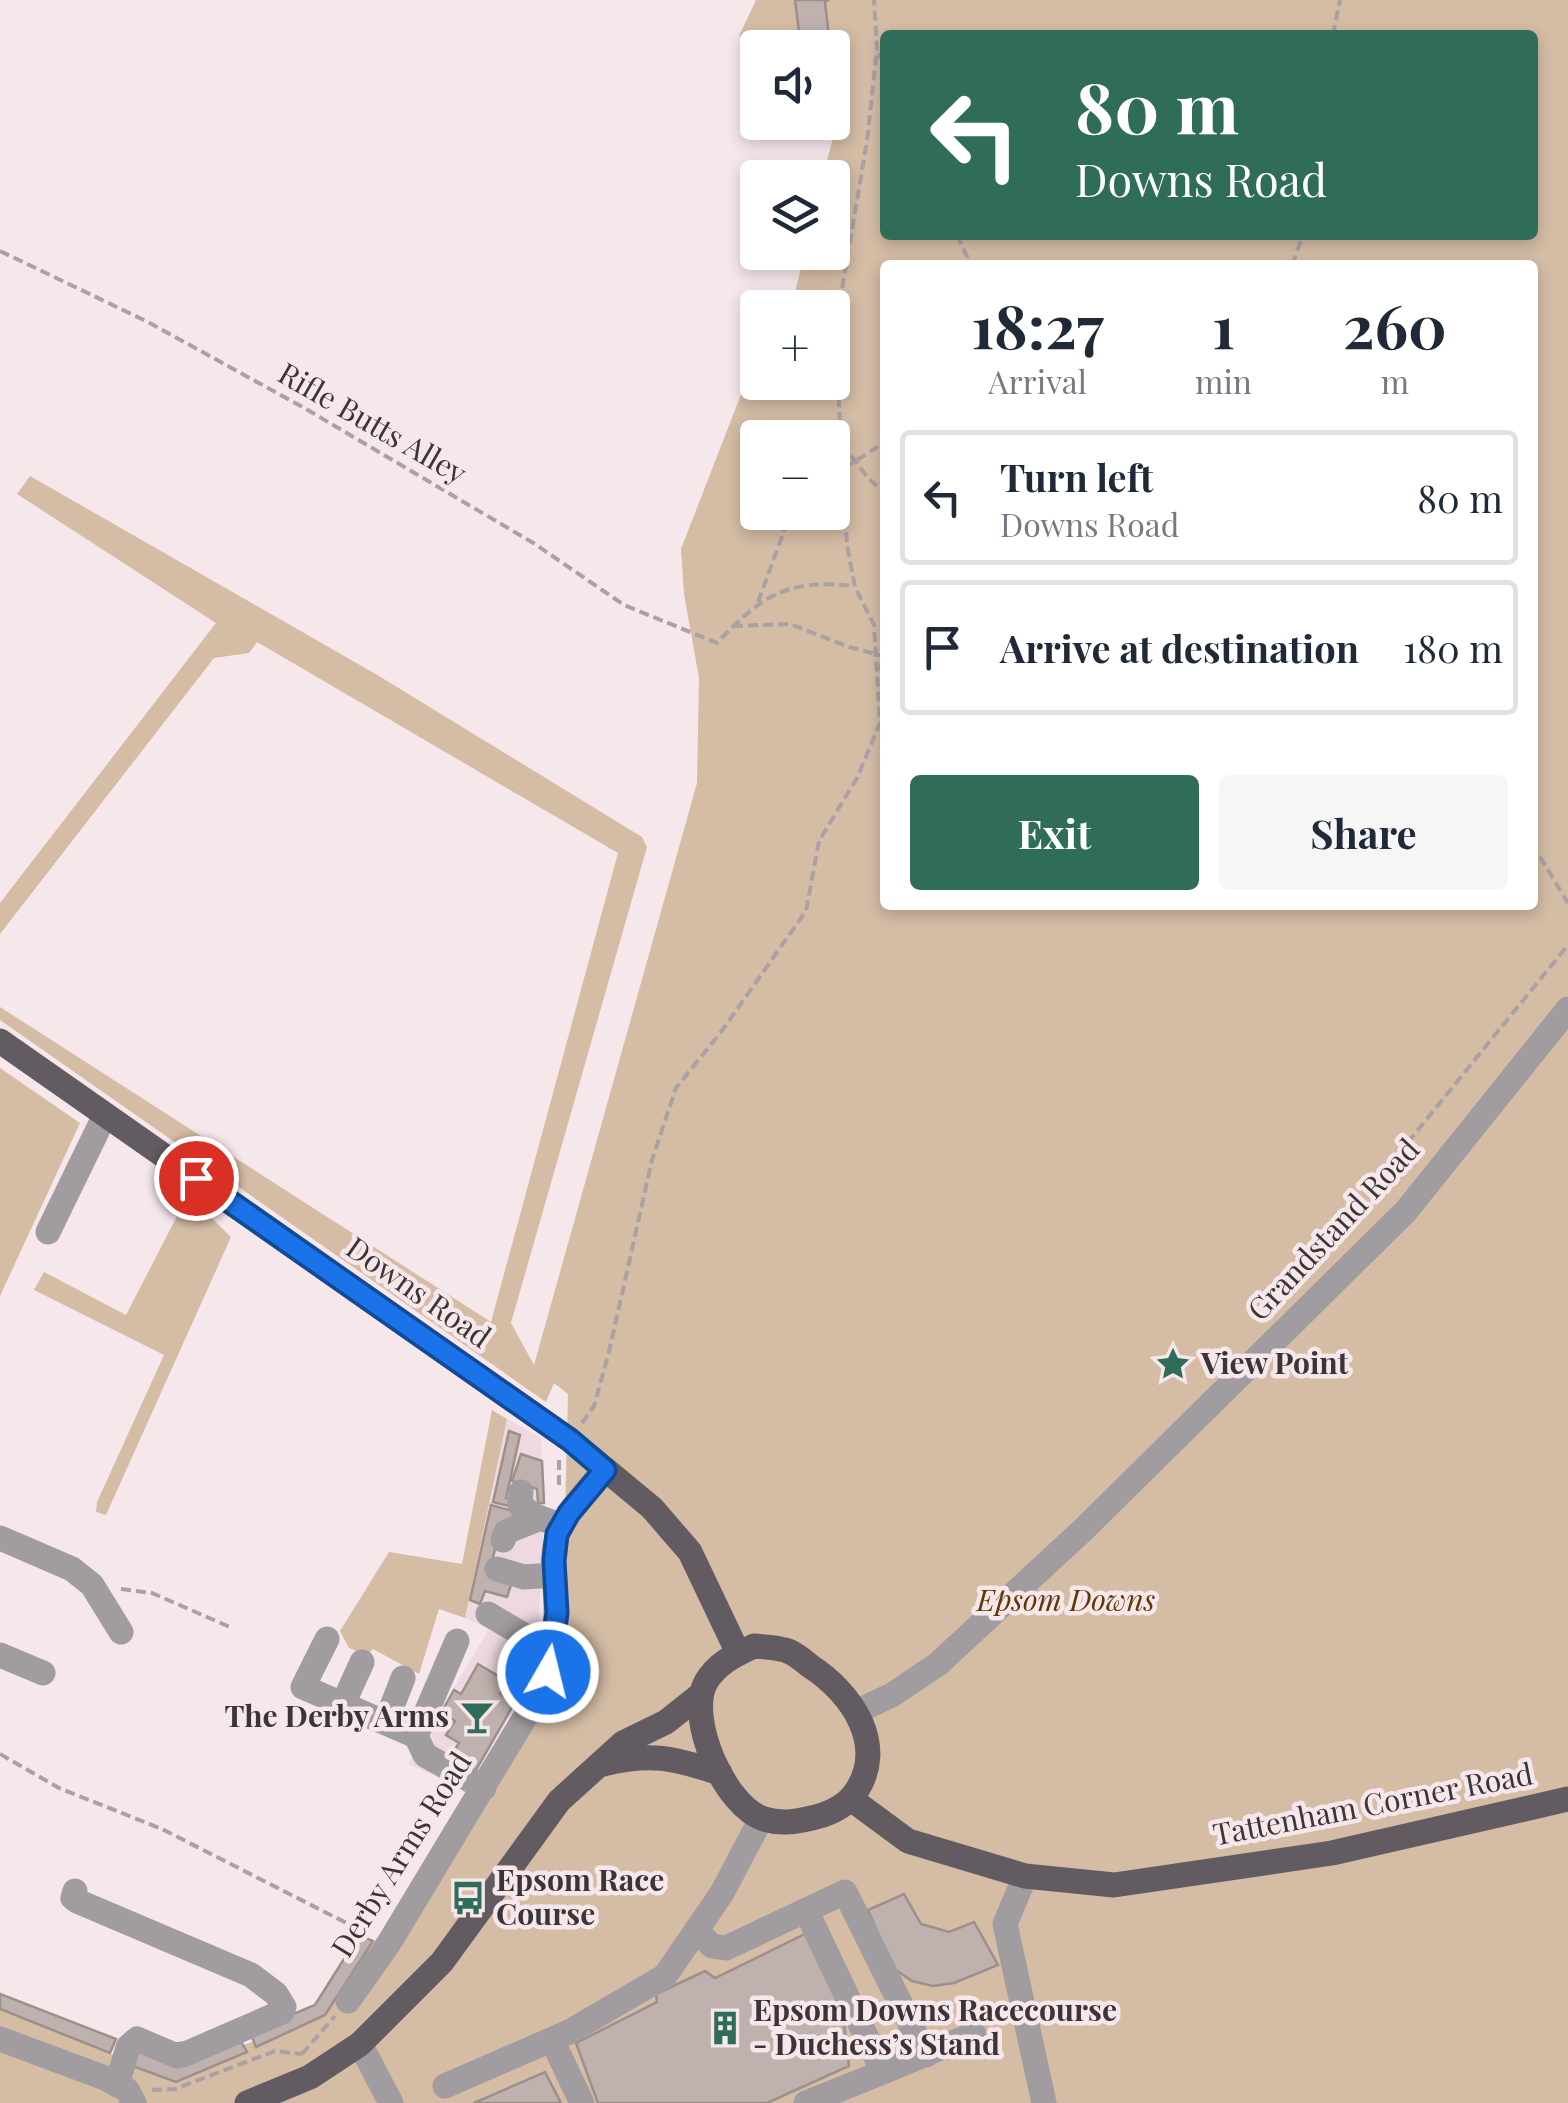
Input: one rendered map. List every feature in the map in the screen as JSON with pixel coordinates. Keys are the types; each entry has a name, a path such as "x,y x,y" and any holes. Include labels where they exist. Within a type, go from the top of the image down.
{"main road":[{"name":"Downs Road","path":"0,1042 570,1440 652,1508 690,1552 738,1653"},
{"path":"247,2103 310,2076 360,2044 442,1962 559,1801 624,1742 666,1722 700,1695 727,1658 754,1646 787,1650 826,1676 858,1711 870,1756 862,1783 851,1799 832,1812 789,1824 760,1819 737,1800 720,1773 706,1743 700,1695"},
{"path":"594,1766 634,1756 669,1756 720,1773"},
{"name":"Tattenham Corner Road","path":"851,1799 908,1841 1025,1876 1114,1885 1332,1853 1568,1799"}],"street":[{"name":"Grandstand Road","path":"858,1711 892,1695 938,1664 1084,1529 1406,1211 1568,1009"},
{"path":"48,1232 106,1115"},
{"path":"503,1540 506,1532 557,1519 605,1470"},
{"path":"521,1492 520,1506 557,1519"},
{"name":"Derby Arms Road","path":"348,2001 389,1944 484,1788 548,1672 557,1613 557,1519"},
{"path":"0,1538 72,1569 92,1585 122,1632"},
{"path":"497,1569 524,1576 554,1575"},
{"path":"488,1614 532,1640 553,1644"},
{"path":"327,1639 303,1687 416,1736 425,1755 484,1788"},
{"path":"416,1736 457,1641"},
{"path":"0,1655 43,1674"},
{"path":"344,1704 362,1662"},
{"path":"386,1722 403,1678"},
{"path":"444,2086 552,2040 664,1976 722,1893 760,1819"},
{"path":"1025,1876 1005,1924 1044,2103"},
{"path":"0,2039 126,2093 128,2047 137,2039 183,2055 282,2012 284,2007 276,1994 252,1974 76,1901 74,1892"},
{"path":"696,1930 712,1946 726,1948 845,1892 926,2054"},
{"path":"806,1910 883,2072"},
{"path":"806,2103 974,2034"},
{"path":"552,2040 582,2103"},
{"path":"360,2044 391,2103"}],"path":[{"path":"841,420 835,331 867,141 877,49 874,0"},
{"path":"1335,30 1340,0"},
{"path":"877,49 880,56"},
{"name":"Rifle Butts Alley","path":"0,251 148,322 306,410 535,544 624,604 717,643 732,626"},
{"path":"850,466 880,445"},
{"path":"850,454 880,488"},
{"path":"758,602 784,530"},
{"path":"846,530 855,587 874,626 880,650"},
{"path":"732,626 758,602 793,588 826,583 855,587"},
{"path":"732,626 790,624 880,654"},
{"path":"557,1519 560,1454 594,1406 652,1160 676,1088 721,1032 806,910 819,841 857,778 880,723 880,666"},
{"path":"1538,854 1568,903"},
{"path":"1370,1189 1568,945"},
{"path":"92,1585 152,1593 230,1627"},
{"path":"0,1754 59,1788 162,1828 389,1944"},
{"path":"126,2093 175,2089 275,2051 302,2054"}],"shaded area":[{"path":"507,1419 541,1438 544,1503 537,1666 467,1791 408,1764 489,1629 465,1618"}],"green space":[{"name":"Epsom Downs","path":"756,0 1568,0 1568,2103 0,2103 0,2009 166,2076 315,2017 438,1880 561,1677 568,1394 554,1383 546,1402 0,1020 0,1007 491,1322 618,853 257,642 249,653 214,658 0,934 0,903 216,623 17,494 30,476 379,676 642,837 647,847 511,1323 534,1365 697,783 699,678 684,594 681,549 740,397 850,400 850,290 795,290 801,270 850,270 850,160 827,160 832,140 850,140 850,30 742,30"},
{"path":"0,1068 80,1123 0,1296"},
{"path":"188,1195 231,1237 106,1515 96,1512 97,1502 164,1355 34,1290 44,1272 126,1315"},
{"path":"492,1410 507,1419 465,1618 439,1609 419,1674 373,1649 367,1655 349,1648 340,1631 389,1552 462,1564"}],"building":[{"path":"795,0 828,0 825,2 828,30 799,30"},
{"path":"509,1431 520,1435 506,1498 511,1499 509,1506 493,1502"},
{"path":"521,1454 542,1461 544,1503 538,1503 537,1489 512,1481"},
{"path":"491,1505 520,1513 501,1523 489,1575 513,1579 507,1597 485,1591 480,1604 470,1600"},
{"name":"The Derby Arms","path":"478,1664 507,1681 500,1694 515,1702 476,1770 451,1756 459,1743 446,1735 455,1721 441,1713 454,1690 461,1694"},
{"path":"904,1894 921,1924 949,1932 974,1922 998,1965 954,1983 933,1986 912,1981 893,1968 868,1910"},
{"name":"Epsom Downs Racecourse - Duchess’s Stand","path":"805,1934 843,2014 849,2066 767,2103 598,2103 576,2043 657,2002 656,1994 705,1971 715,1978"},
{"path":"359,1935 373,1941 325,2015 256,2047 250,2032 315,2005"},
{"path":"0,1994 116,2039 110,2053 0,2009"},
{"path":"239,2038 247,2052 176,2082 127,2064 134,2047"},
{"path":"545,2072 561,2103 474,2103"}],"place":[{"name":"View Point","path":"1173,1364"},
{"name":"The Derby Arms","path":"477,1717"},
{"name":"Epsom Race Course","path":"468,1898"},
{"name":"Epsom Downs Racecourse - Duchess’s Stand","path":"725,2028"}],"route":[{"path":"196,1178 570,1440 605,1470 557,1534 557,1613 548,1672"}]}
